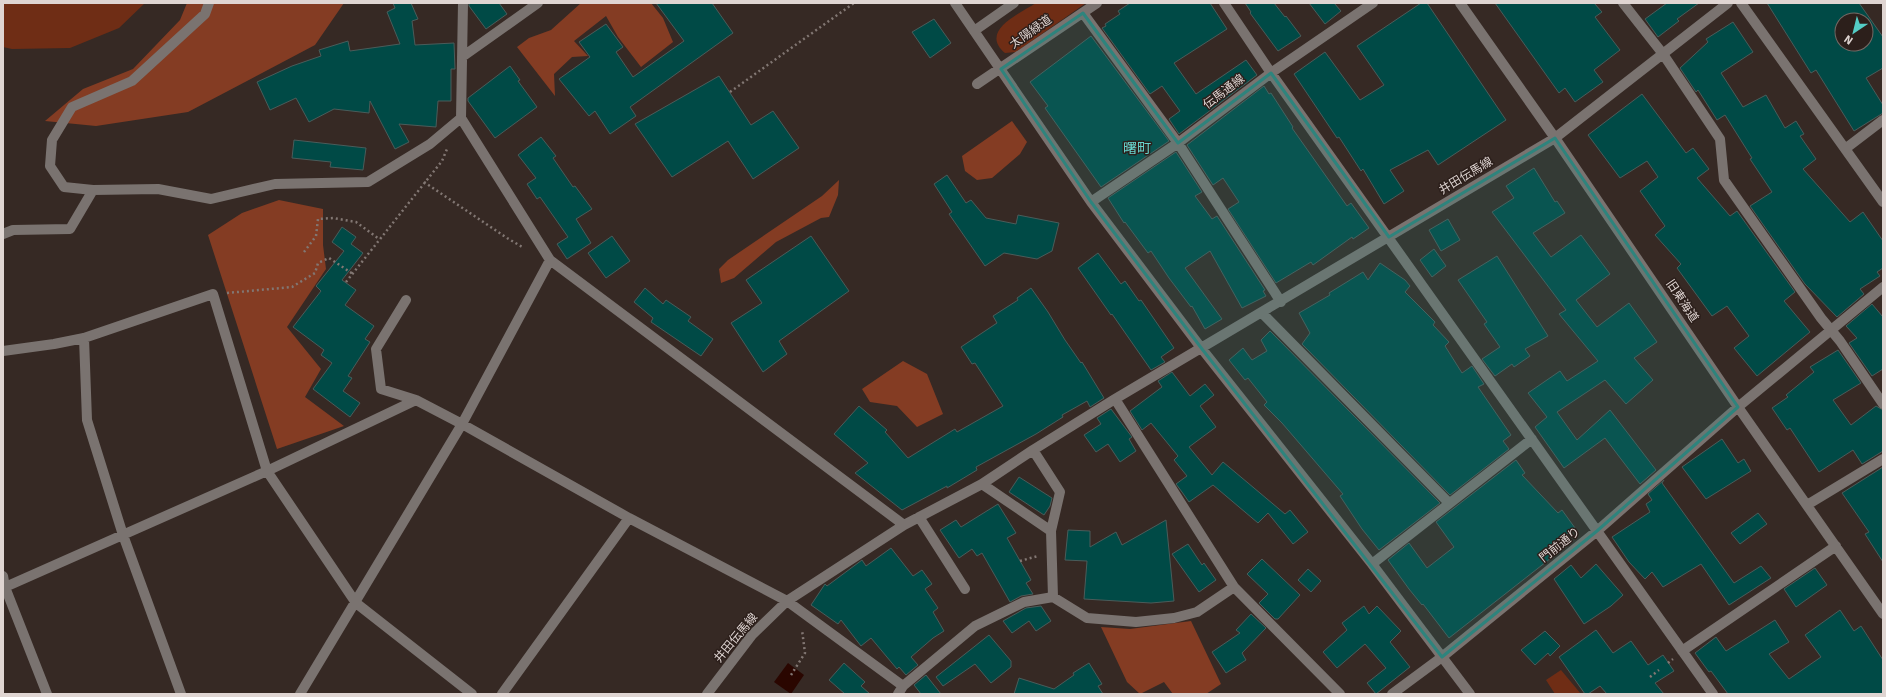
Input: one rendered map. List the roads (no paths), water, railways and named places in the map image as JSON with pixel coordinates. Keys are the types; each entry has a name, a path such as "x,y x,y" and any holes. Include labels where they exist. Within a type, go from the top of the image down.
{"street":[{"path":"209,3 205,14 132,81 72,107 52,140 50,166 64,187 92,190 158,189 210,199 275,184 368,182 430,144 461,118"},
{"path":"463,3 461,118 550,260 904,525"},
{"path":"462,57 538,3"},
{"path":"955,3 1091,202 1202,349 1372,564 1470,694"},
{"path":"974,31 1014,3"},
{"name":"太陽緑道","path":"977,84 1097,3"},
{"path":"1224,3 1271,73 1713,694"},
{"name":"伝馬通線","path":"1091,202 1178,143 1271,73 1373,3"},
{"name":"旧東海道","path":"1460,3 1555,138 1738,407 1883,614"},
{"path":"1623,3 1663,54 1720,139 1724,180 1821,318 1840,341 1883,404"},
{"name":"井田伝馬線","path":"707,694 752,635 787,601 904,525 982,484 1115,399 1202,349 1555,138 1728,3"},
{"path":"1741,3 1883,202"},
{"path":"1083,13 1178,143 1281,302"},
{"path":"1845,149 1883,120"},
{"path":"3,234 13,230 70,229 92,190"},
{"path":"300,694 356,603 462,424 550,260"},
{"name":"門前通り","path":"1392,694 1442,657 1597,531 1738,407 1883,287"},
{"path":"3,351 84,338 213,294 267,471 356,603 472,694"},
{"path":"406,300 376,349 381,389 416,400 462,424 629,518 787,601 901,690 975,626 1024,602 1053,597 1087,618 1136,622 1174,618 1197,612 1234,587"},
{"path":"1262,313 1449,503"},
{"path":"84,338 87,420 123,535 181,694"},
{"path":"1115,399 1234,587 1340,694"},
{"path":"4,587 267,471 416,400"},
{"path":"1372,564 1532,439"},
{"path":"1033,450 1060,492 1052,531 1053,597"},
{"path":"1807,505 1883,459"},
{"path":"982,484 1052,531"},
{"path":"919,517 965,588"},
{"path":"502,694 629,518"},
{"path":"1682,651 1836,546"},
{"path":"3,576 4,587 47,694"}],"district":[{"name":"曙町","path":"1137,148"}]}
